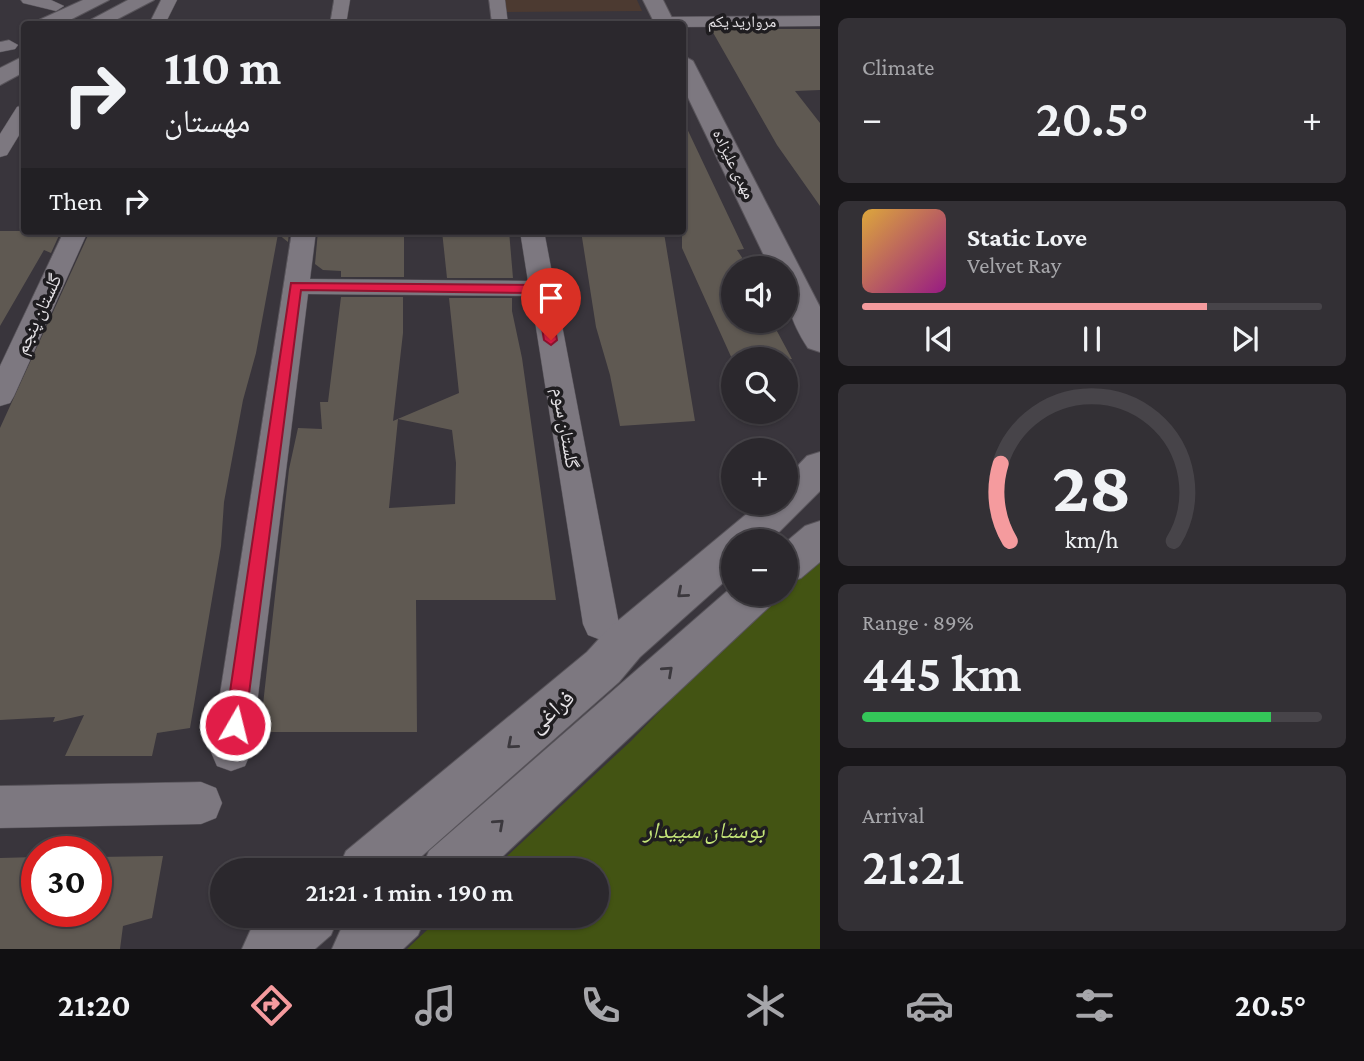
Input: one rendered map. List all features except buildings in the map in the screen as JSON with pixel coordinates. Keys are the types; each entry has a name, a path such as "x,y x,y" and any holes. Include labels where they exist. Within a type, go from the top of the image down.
{"street":[{"path":"29,0 51,15 99,0"},
{"path":"99,21 144,0"},
{"path":"158,21 169,0"},
{"path":"338,21 342,0"},
{"path":"497,0 500,21"},
{"path":"653,0 663,21"},
{"name":"مروارید یکم","path":"686,23 820,21"},
{"path":"0,78 21,70"},
{"name":"مهدی علیزاده","path":"689,88 779,256"},
{"path":"0,96 21,92"},
{"path":"0,151 21,116"},
{"name":"گلستان پنجم","path":"0,396 74,235"},
{"path":"231,752 303,235"},
{"name":"گلستان سوم","path":"533,235 601,624"},
{"path":"798,285 818,309"},
{"path":"295,286 541,289"},
{"name":"مهدی علیزاده","path":"798,294 820,341"},
{"path":"756,529 782,507 820,466"},
{"path":"798,556 820,537"},
{"name":"فراغی","path":"379,858 603,667 624,643 721,559"},
{"path":"461,858 741,606"},
{"path":"0,807 201,803"},
{"path":"271,949 296,928"},
{"path":"361,949 384,928"}],"shaded area":[{"path":"504,0 637,0 642,11 506,12"}],"green space":[{"name":"بوستان سپیدار","path":"820,558 820,949 407,949 429,928 609,928 609,858 505,858 631,741 729,639 765,606 798,606 798,577"}],"route":[{"path":"235,725 295,286 541,289 551,340"}]}
